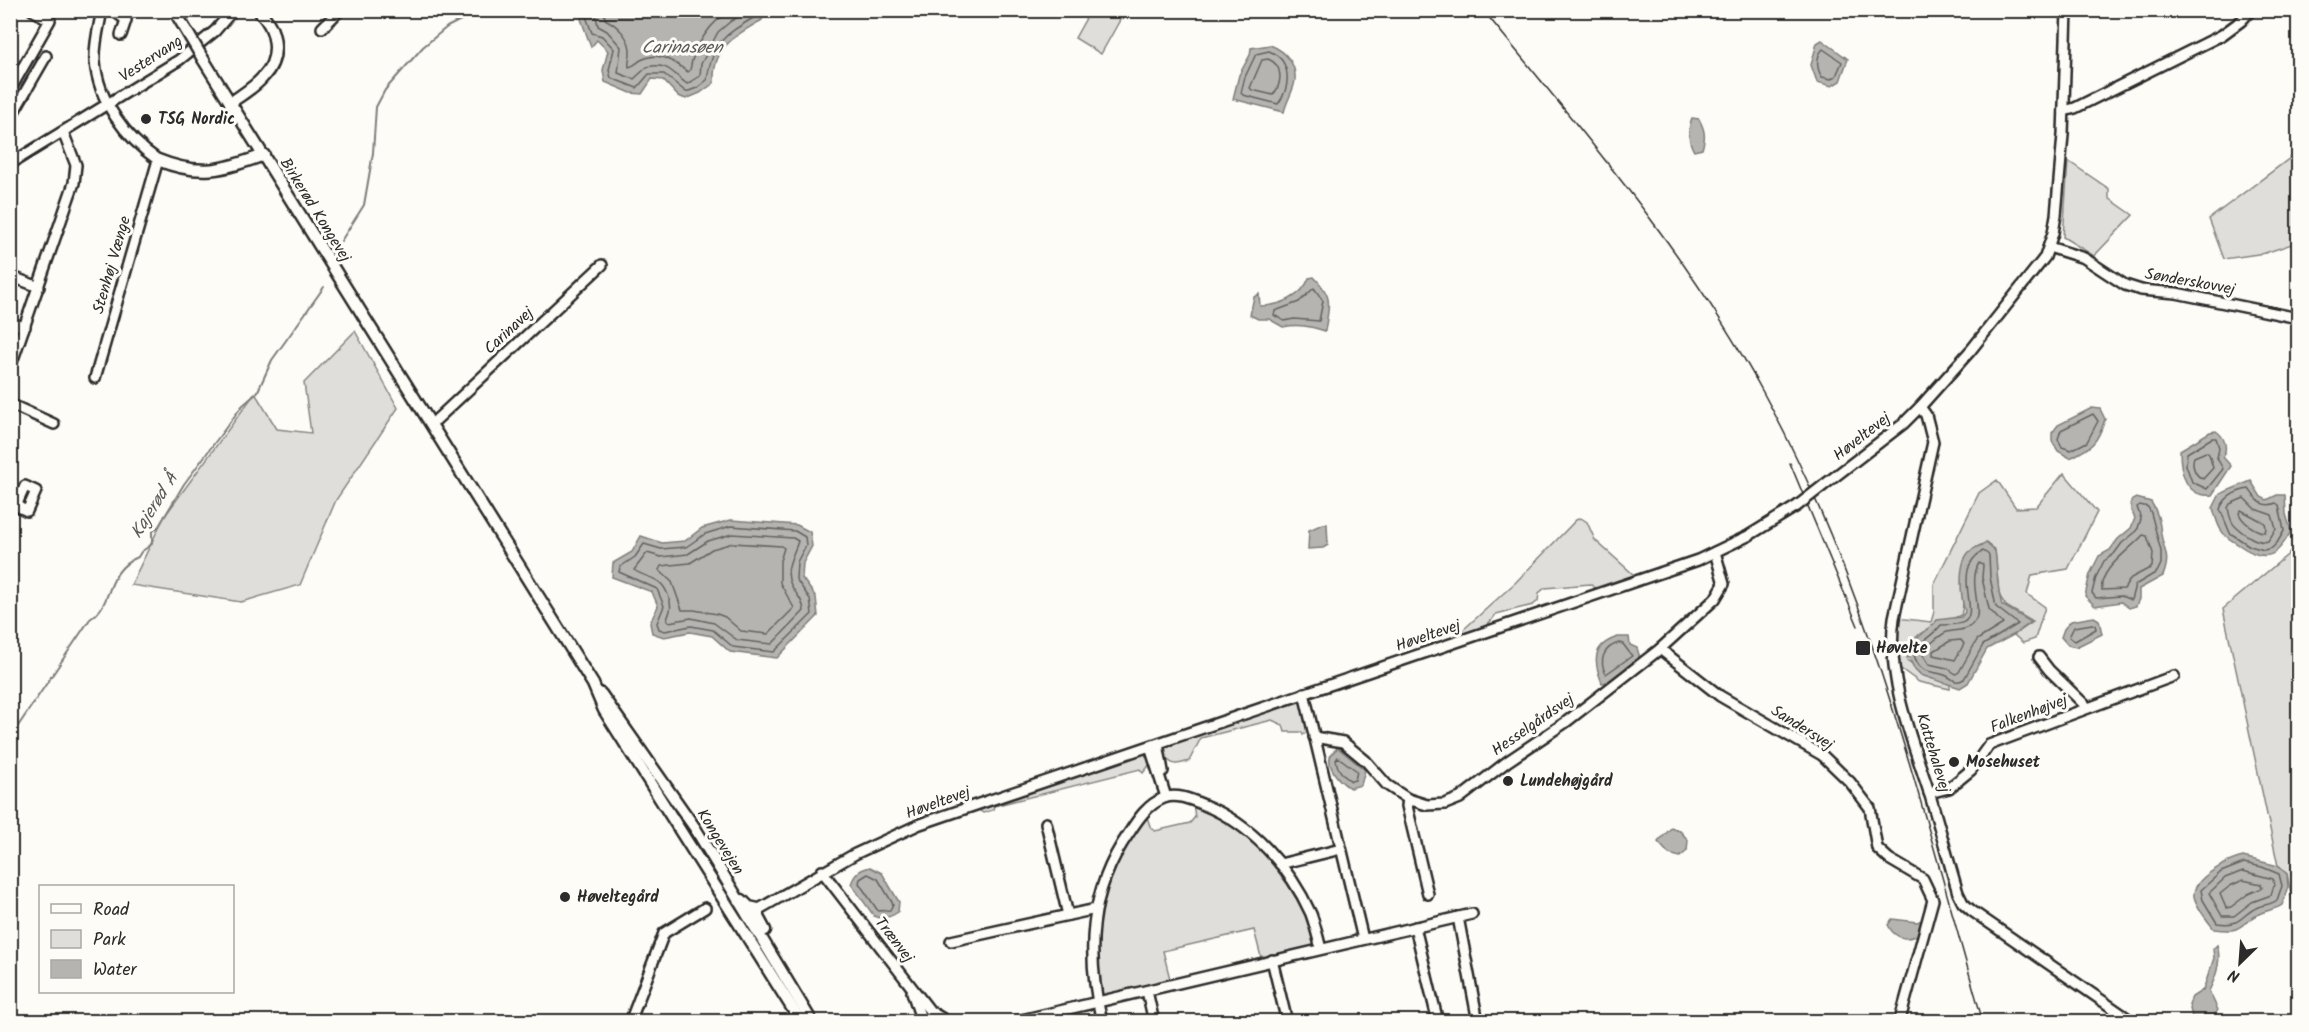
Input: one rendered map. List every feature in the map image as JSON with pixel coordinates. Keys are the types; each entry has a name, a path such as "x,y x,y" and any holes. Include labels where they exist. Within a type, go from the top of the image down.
{"main road":[{"name":"Birkerød Kongevej","path":"174,10 230,103 434,422"},
{"path":"230,103 264,76 274,57 274,34 270,24 258,10"},
{"path":"158,160 192,171 210,171 264,155"},
{"name":"Kongevejen","path":"434,422 593,684 695,828 808,1020"},
{"name":"Kongevejen","path":"593,684 604,710 753,946 808,1020"},
{"path":"659,798 698,847 738,912 748,915 746,926 753,946"},
{"path":"732,889 749,907 759,909 758,917 790,973 808,1020"}],"street":[{"path":"23,96 11,90 50,20 32,10"},
{"path":"102,10 95,42 95,63 100,83 108,104 135,142 158,160"},
{"path":"113,10 126,20 121,35"},
{"name":"Vestervang","path":"10,164 179,60 214,31 233,10"},
{"path":"322,28 340,10"},
{"name":"Høveltevej","path":"748,915 822,871 920,824 1649,578 1715,552 1748,536 1797,506 1890,435 1920,407 1971,350 2035,271 2049,247 2056,215 2064,111 2067,10"},
{"path":"2064,111 2076,108 2222,35 2241,21 2251,10"},
{"path":"12,115 46,56"},
{"path":"11,365 76,173 72,152 63,132"},
{"name":"Stenhøj Vænge","path":"96,378 158,160"},
{"name":"Sønderskovvej","path":"2049,247 2084,258 2126,285 2141,290 2176,293 2298,318"},
{"name":"Carinavej","path":"434,422 602,265"},
{"path":"10,276 39,286"},
{"path":"10,323 25,327"},
{"path":"10,404 54,424"},
{"name":"Kattehalevej","path":"1920,407 1926,415 1933,442 1891,640 1892,665 1917,758 1958,893 1963,903 1972,912 2133,1022"},
{"name":"Hesselgårdsvej","path":"1314,737 1343,742 1366,761 1387,785 1408,799 1427,805 1445,804 1460,798 1508,761 1566,722 1660,649 1720,592 1724,584 1715,552"},
{"name":"Sandersvej","path":"1660,649 1720,696 1822,754 1850,782 1870,808 1877,848 1889,859 1923,879 1933,900 1901,1016"},
{"name":"Falkenhøjvej","path":"2039,657 2087,707"},
{"name":"Falkenhøjvej","path":"1929,793 1949,788 1971,770 1989,745 2174,676"},
{"path":"1304,693 1363,939"},
{"path":"1154,745 1167,797"},
{"path":"1102,1022 1092,958 1096,909 1112,862 1123,841 1149,807 1167,797 1188,799 1211,808 1234,822 1259,842 1280,864 1299,891 1311,915 1321,949"},
{"path":"1408,799 1407,806 1428,894"},
{"path":"1046,823 1068,915"},
{"path":"1280,864 1341,849"},
{"name":"Trænvej","path":"822,871 930,1011 948,1022"},
{"path":"630,1022 664,933 705,908"},
{"path":"951,941 1096,909"},
{"path":"1013,1022 1472,914"},
{"path":"1458,917 1478,1022"},
{"path":"1415,927 1438,1022"},
{"path":"1272,960 1287,1022"},
{"path":"910,986 921,1022"},
{"path":"1147,991 1154,1022"}],"green space":[{"path":"1090,11 1125,11 1101,54 1075,38"},
{"path":"2298,152 2298,242 2265,253 2224,259 2209,219"},
{"path":"2068,161 2109,189 2109,198 2133,215 2094,256 2063,237"},
{"path":"355,331 398,408 336,500 300,585 241,602 131,585 164,517 255,393 277,429 311,433 304,383"},
{"path":"2064,473 2097,512 2068,569 2032,575 2027,594 2045,607 2035,639 2023,643 2014,635 2033,622 2006,606 1999,595 1995,550 1985,543 1973,549 1963,565 1961,615 1925,630 1912,642 1908,650 1907,660 1933,679 1950,681 1950,689 1919,682 1890,661 1897,618 1931,622 1934,612 1934,584 1979,493 1997,480 2016,508 2036,507"},
{"path":"1581,518 1587,522 1595,540 1634,575 1595,588 1590,584 1545,588 1539,593 1538,601 1533,605 1496,614 1478,631 1453,639 1516,582 1576,520"},
{"path":"2298,546 2298,929 2287,874 2278,866 2223,609"},
{"path":"1298,701 1302,704 1310,730 1303,735 1302,732 1285,732 1283,725 1272,720 1201,738 1189,761 1177,764 1171,763 1166,758 1164,753 1167,746 1172,743"},
{"path":"1143,753 1151,763 1143,773 1140,769 994,806 993,810 983,813 979,810 979,808"},
{"path":"1193,804 1216,814 1236,827 1255,842 1271,860 1298,899 1308,921 1315,947 1230,967 1229,965 1261,957 1254,930 1163,951 1170,979 1188,976 1188,978 1102,997 1095,962 1101,902 1111,872 1125,844 1145,818 1147,817 1150,826 1155,831 1190,823 1195,817"}],"water":[{"name":"Carinasøen","path":"765,10 762,20 734,37 721,51 714,71 714,83 686,99 678,96 663,80 652,79 642,94 631,93 605,82 603,70 608,51 597,40 591,47 581,19 582,11"},
{"path":"1822,40 1848,59 1840,81 1832,86 1817,82 1811,65 1817,43"},
{"path":"1270,45 1286,55 1295,72 1294,85 1284,112 1233,99 1239,75 1250,55 1251,48"},
{"path":"1692,118 1699,119 1704,134 1702,149 1694,151 1689,135"},
{"path":"1314,277 1327,296 1328,314 1325,331 1304,326 1283,327 1269,319 1258,319 1250,315 1254,297 1259,294 1260,306 1282,302 1296,295 1306,285 1309,278"},
{"path":"2092,408 2100,409 2105,419 2100,434 2093,444 2070,458 2058,451 2052,441 2052,433 2058,425"},
{"path":"2216,431 2225,443 2223,457 2231,466 2212,495 2203,495 2190,488 2186,482 2181,466 2180,450 2210,432"},
{"path":"2251,481 2261,497 2267,500 2277,495 2285,495 2286,514 2291,531 2281,547 2269,555 2263,556 2248,551 2227,537 2218,525 2213,508 2220,494"},
{"path":"2136,498 2151,502 2157,513 2167,558 2163,576 2139,589 2136,606 2129,608 2121,602 2095,606 2085,596 2090,574 2099,556 2110,550 2118,539 2131,528 2135,518 2131,511 2131,501"},
{"path":"731,520 797,525 810,532 812,546 803,563 802,578 816,597 818,616 777,658 730,652 712,636 690,632 664,637 652,633 650,623 658,606 652,592 612,577 613,563 632,552 641,536 662,543 685,541 702,528"},
{"path":"1327,524 1328,545 1323,548 1308,549 1309,530"},
{"path":"1986,543 1995,551 2002,605 2031,622 2015,634 1987,649 1968,683 1960,688 1921,675 1914,668 1906,652 1913,642 1937,620 1961,617 1965,612 1961,573 1965,558 1973,549"},
{"path":"2094,617 2099,620 2102,634 2076,647 2068,645 2061,637 2071,621"},
{"path":"1629,637 1630,645 1637,648 1640,658 1608,682 1602,683 1596,661 1599,649 1609,640"},
{"path":"1338,748 1365,770 1361,785 1350,788 1335,775 1330,758"},
{"path":"1671,828 1680,831 1688,840 1687,851 1680,857 1669,854 1658,842"},
{"path":"2243,857 2278,866 2287,874 2288,887 2282,905 2259,914 2239,928 2214,929 2197,905 2194,896 2195,889 2213,871"},
{"path":"870,867 882,873 899,902 898,912 883,918 874,916 851,884 858,873"},
{"path":"1892,919 1917,922 1922,920 1925,922 1923,932 1913,937 1899,937 1888,925"},
{"path":"2217,945 2218,968 2209,991 2218,1010 2209,1019 2197,1021 2192,1017 2189,1004 2192,997 2203,990 2214,958 2213,949"}],"waterway":[{"name":"Kajerød Å","path":"341,241 364,205 373,153 376,107 385,90 423,47 447,27 480,10"},
{"name":"Kajerød Å","path":"10,738 90,619 98,613 114,579 127,563 138,557 152,544 152,532 159,526 184,484 242,406 257,393 272,360 324,287"}],"tram line":[{"path":"1483,10 1596,149 1668,243 1734,342 1802,468 1835,545 1890,701 1983,1022"},
{"path":"1790,463 1858,626"}],"place":[{"name":"TSG Nordic","path":"146,119"},
{"name":"Høvelte","path":"1863,648"},
{"name":"Mosehuset","path":"1954,762"},
{"name":"Lundehøjgård","path":"1508,781"},
{"name":"Høveltegård","path":"565,897"}]}
